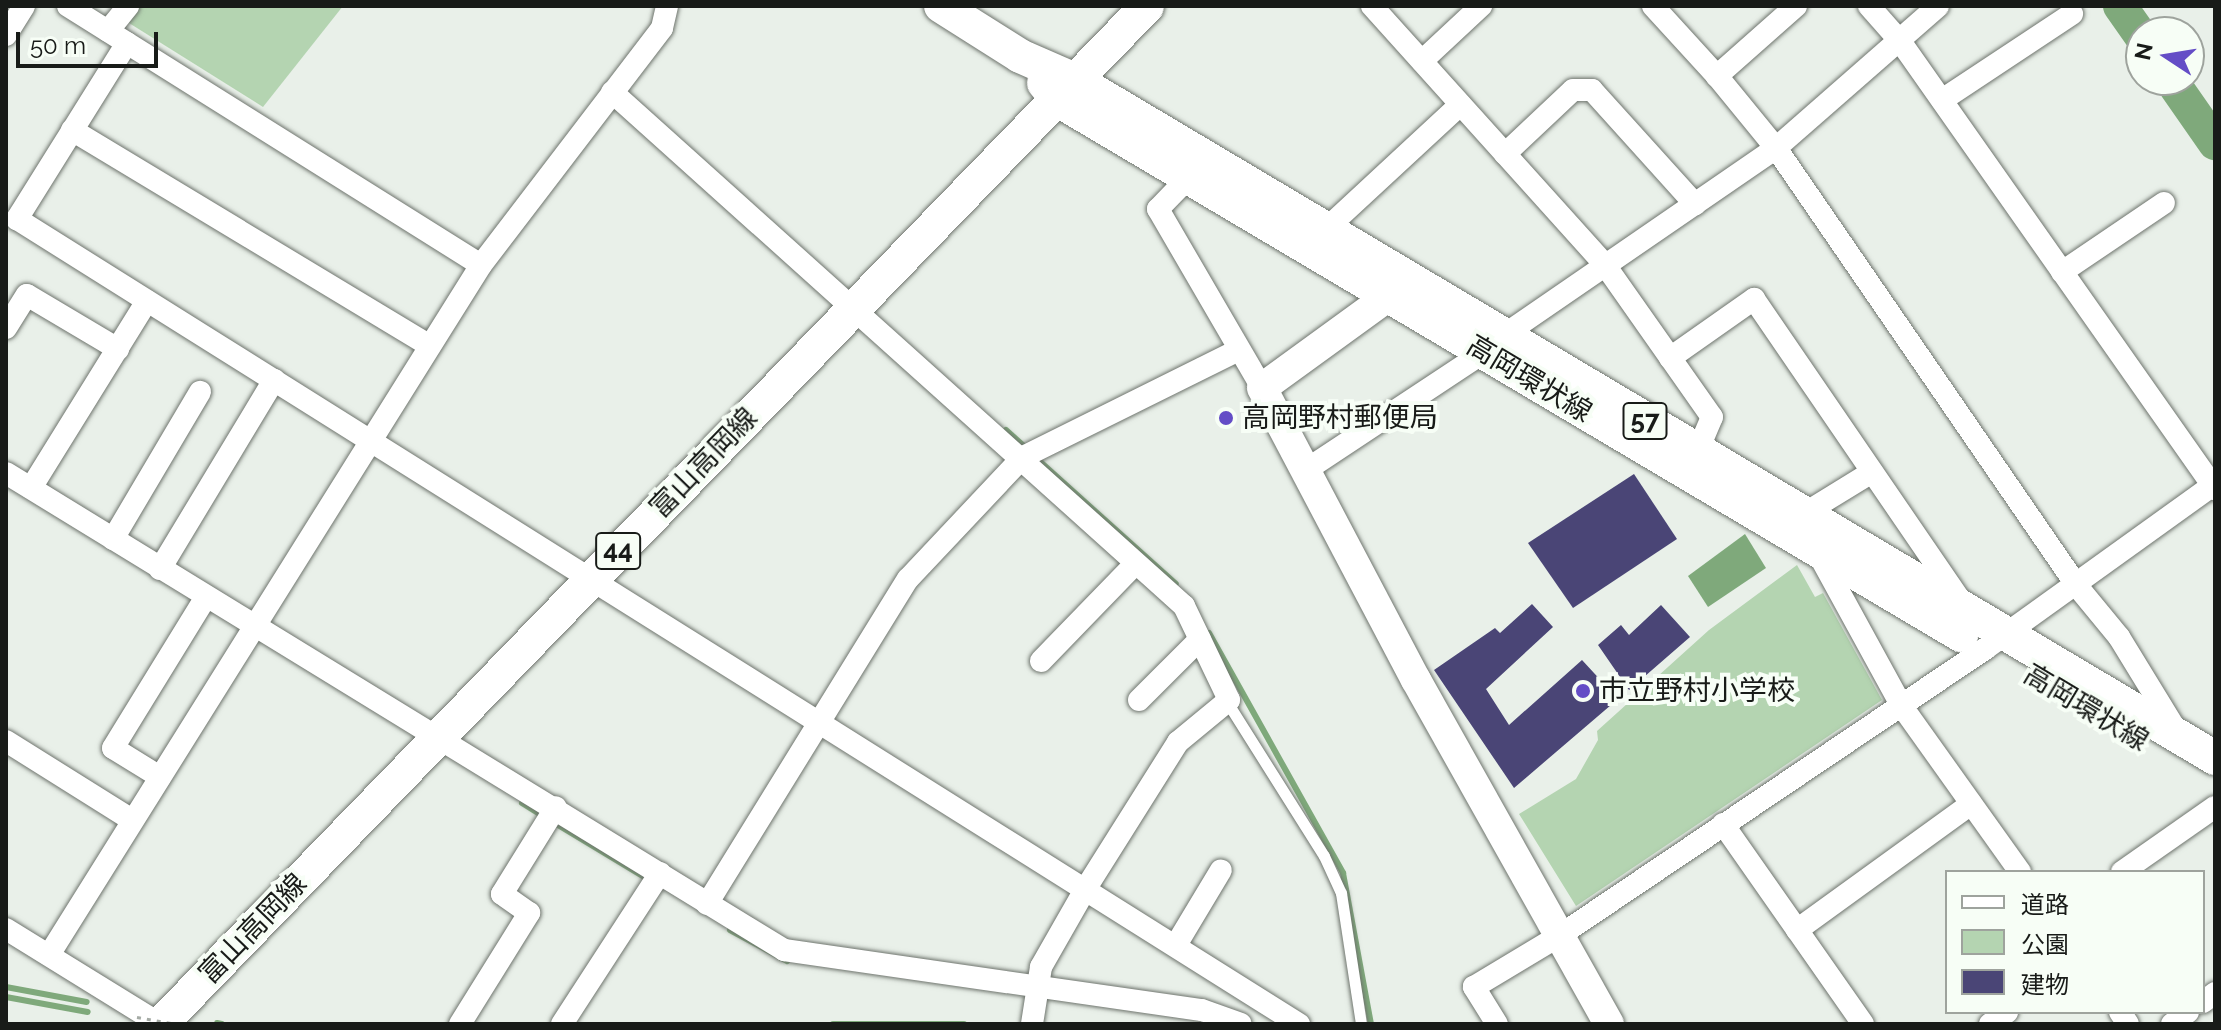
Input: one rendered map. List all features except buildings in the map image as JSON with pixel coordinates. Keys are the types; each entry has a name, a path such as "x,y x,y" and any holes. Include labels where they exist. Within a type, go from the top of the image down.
{"main road":[{"name":"高岡環状線","path":"941,6 1020,56 1190,176 1395,284 1494,344 1819,555 1995,642 2215,758"},
{"name":"富山高岡線","path":"153,1022 436,740 1147,6"},
{"name":"高岡環状線","path":"1068,90 1326,229 1395,284"},
{"name":"高岡環状線","path":"1494,344 1697,453 1968,612 1995,642 2215,784"}],"street":[{"path":"6,35 24,6"},
{"path":"68,6 481,265"},
{"path":"108,31 128,6"},
{"path":"49,955 481,265 662,28 667,6"},
{"path":"1372,6 1605,265 1712,417 1697,453"},
{"path":"1422,61 1481,6"},
{"path":"1653,6 1717,76 1776,148 2077,586 2119,637 2180,738"},
{"path":"1717,76 1796,6"},
{"path":"1497,1024 1474,987 1559,936 1995,642 2214,486 1900,41 1869,6"},
{"path":"1306,470 1776,148 1938,6"},
{"path":"1942,100 2072,14"},
{"path":"127,43 12,219 372,441 1299,1024"},
{"path":"1505,154 1573,90 1592,90 1695,204"},
{"path":"612,92 853,308 1028,454 1136,563 1184,606 1200,639 1227,702 1178,742 1086,888 1034,1004"},
{"path":"1326,229 1460,105"},
{"path":"72,130 429,345"},
{"path":"1190,176 1158,209 1306,470 1382,594 1559,936 1609,1024"},
{"path":"2062,272 2164,203"},
{"path":"1262,388 1395,284"},
{"path":"6,328 27,295 118,349"},
{"path":"1670,358 1754,299 1968,612"},
{"path":"31,488 147,301"},
{"path":"707,904 908,579 1028,454 1239,350"},
{"path":"160,569 274,380"},
{"path":"113,539 200,392"},
{"path":"1802,515 1872,472"},
{"path":"6,473 551,814 660,873 784,950 1034,1004 1202,1010 1241,1024"},
{"path":"1819,555 1901,705 2019,870"},
{"path":"1041,661 1136,563"},
{"path":"160,777 113,748 206,597"},
{"path":"1139,700 1200,639"},
{"path":"6,741 132,820"},
{"path":"1797,930 1971,804"},
{"path":"2125,870 2215,807"},
{"path":"460,1024 529,913 502,894 551,814"},
{"path":"1723,824 1863,1024"},
{"path":"1176,945 1221,870"},
{"path":"562,1024 660,873"},
{"path":"6,929 153,1022"}],"lane":[{"path":"1227,702 1324,856 1341,893 1361,1024"}],"path":[{"path":"153,1022 175,1024"}],"green space":[{"path":"132,6 343,6 263,107 129,23"},
{"path":"1797,565 1815,597 1823,593 1882,700 1576,906 1519,814 1576,779 1598,740 1597,731 1709,630"}],"shaded area":[{"path":"1745,534 1766,568 1708,607 1688,576"}],"waterway":[{"path":"2120,6 2127,16"},
{"path":"2182,96 2215,143"},
{"path":"1006,430 1028,450"},
{"path":"1036,458 1176,584"},
{"path":"1209,633 1343,873 1371,1024"},
{"path":"522,803 543,816"},
{"path":"553,822 646,878"},
{"path":"730,930 787,961"},
{"path":"6,987 87,1002"},
{"path":"6,997 88,1012"},
{"path":"217,1023 222,1024"},
{"path":"833,1024 964,1024"}],"place":[{"name":"高岡野村郵便局","path":"1226,418"},
{"name":"市立野村小学校","path":"1583,691"}]}
